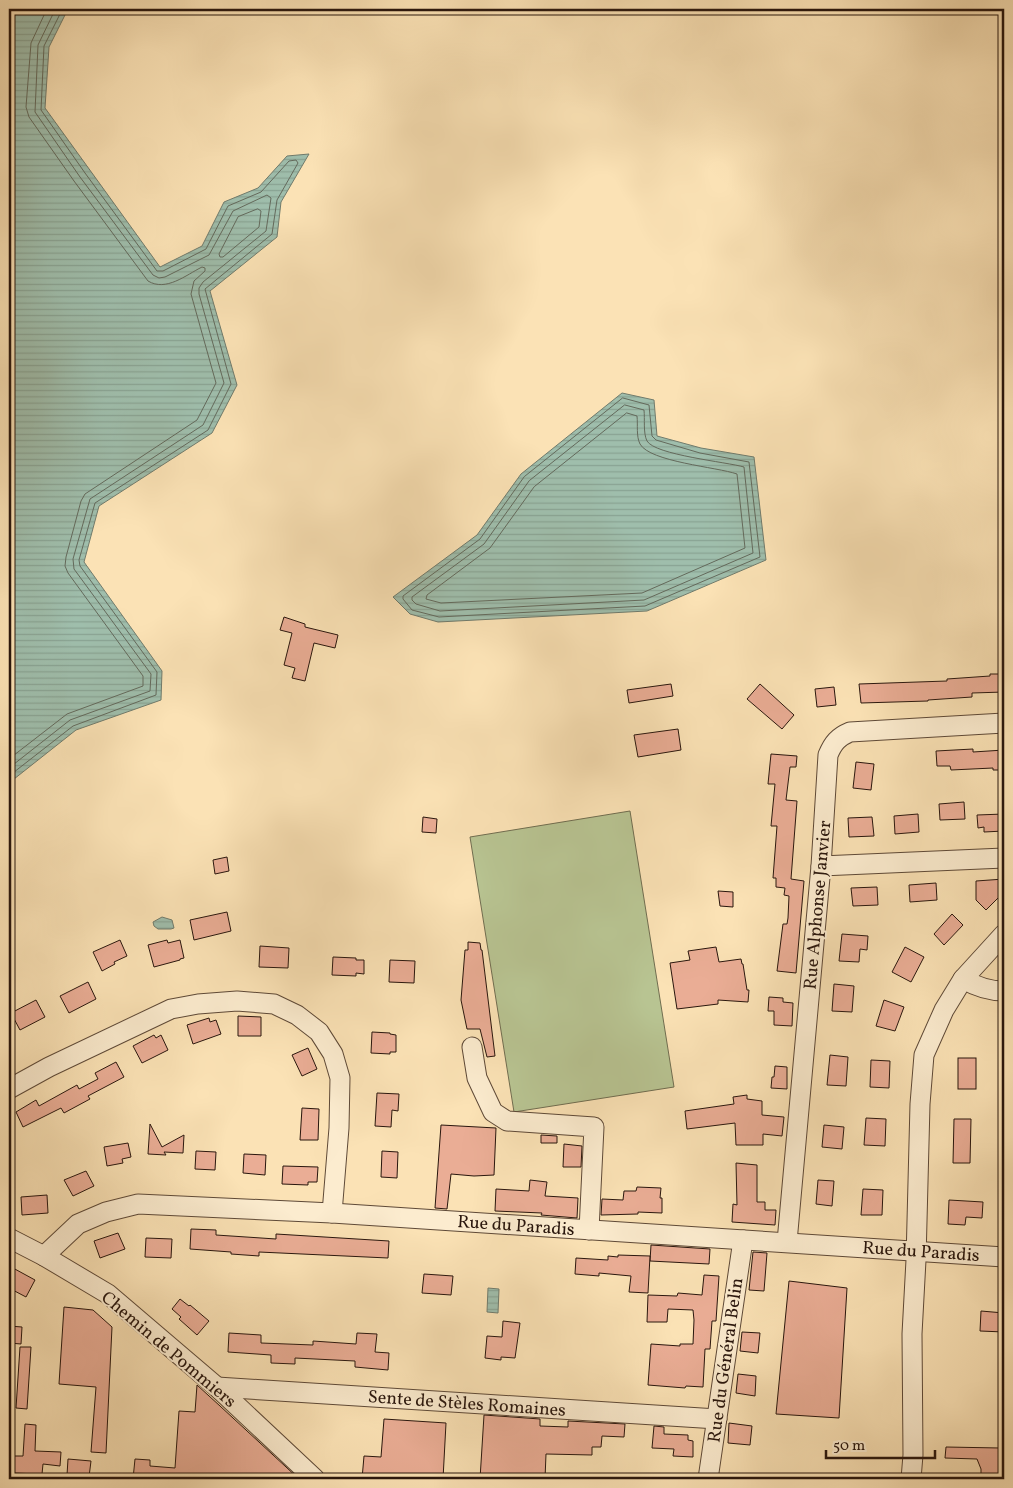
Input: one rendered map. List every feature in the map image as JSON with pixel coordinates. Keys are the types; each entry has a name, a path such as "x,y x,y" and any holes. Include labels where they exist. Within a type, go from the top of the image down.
{"street":[{"name":"Rue Alphonse Janvier","path":"787,1242 821,866 828,755 839,737 850,732 1004,723"},
{"path":"821,866 1004,858"},
{"path":"911,1479 913,1455 912,1334 920,1104 924,1055 944,1010 963,979 1004,934"},
{"path":"963,979 993,991 1004,991"},
{"path":"9,1089 67,1059 171,1010 198,1004 237,1001 274,1004 297,1015 319,1032 333,1054 340,1078 339,1128 332,1213"},
{"path":"472,1047 477,1078 493,1112 507,1121 594,1127 589,1230"},
{"name":"Rue du Paradis","path":"44,1256 78,1224 106,1212 138,1204 332,1213 1004,1257"},
{"name":"Chemin de Pommiers","path":"9,1238 44,1256 108,1294 217,1387 315,1479"},
{"name":"Rue du Général Belin","path":"708,1479 742,1240"},
{"name":"Sente de Stèles Romaines","path":"217,1387 717,1419"},
{"path":"899,1479 912,1398"}],"green space":[{"path":"630,811 674,1087 514,1112 470,837"}],"water":[{"path":"9,9 63,9 66,13 49,47 45,108 160,267 202,246 224,202 258,188 287,156 309,154 281,202 277,237 210,291 237,385 212,433 99,506 84,562 162,671 161,700 76,730 9,783"},
{"path":"622,393 654,400 657,436 701,448 754,457 766,560 647,611 438,622 410,614 393,597 477,535 521,474"},
{"path":"162,917 172,920 174,928 158,929 154,926 153,922"},
{"path":"488,1288 499,1289 498,1313 487,1312"}],"building":[{"path":"284,617 305,624 305,627 338,635 335,648 314,643 305,681 292,678 295,668 284,665 292,633 280,630"},
{"path":"990,674 1004,674 1004,692 972,693 972,697 928,701 861,703 859,684 947,681 947,679 990,676"},
{"path":"671,684 673,696 629,703 627,690"},
{"path":"760,684 794,715 782,729 747,699"},
{"path":"834,687 836,705 817,707 815,689"},
{"path":"678,729 681,750 638,757 634,735"},
{"path":"973,749 973,752 1004,750 1004,770 993,770 993,768 951,770 950,766 937,766 936,751"},
{"path":"771,754 797,756 796,767 790,767 786,800 797,801 791,879 804,881 796,973 777,971 783,924 787,924 788,918 789,896 784,895 785,888 776,887 776,878 773,878 777,826 771,826 775,784 768,784"},
{"path":"856,762 874,764 871,790 853,788"},
{"path":"964,802 965,819 940,820 939,804"},
{"path":"918,814 919,832 895,834 894,816"},
{"path":"1004,814 1004,831 984,832 984,827 978,828 977,815"},
{"path":"423,817 437,819 436,833 422,832"},
{"path":"872,817 874,836 849,837 848,818"},
{"path":"227,857 229,871 215,874 213,860"},
{"path":"1004,879 1004,892 986,910 976,900 976,881"},
{"path":"936,883 937,900 910,902 909,885"},
{"path":"877,887 878,905 853,906 851,888"},
{"path":"718,891 733,892 733,907 720,906"},
{"path":"227,912 231,931 194,940 190,920"},
{"path":"952,914 963,925 944,945 934,934"},
{"path":"842,934 868,936 867,950 860,949 859,962 839,961"},
{"path":"120,940 127,956 114,962 115,964 102,971 93,952"},
{"path":"167,940 168,943 180,940 184,958 154,967 148,945"},
{"path":"468,942 480,943 482,950 495,1056 487,1057 480,1029 467,1029 461,1000 465,950 468,950"},
{"path":"260,946 289,948 288,968 259,967"},
{"path":"716,947 719,962 741,959 747,990 749,990 748,1002 718,1000 718,1004 677,1009 670,963 690,960 688,951"},
{"path":"905,947 924,957 911,982 892,972"},
{"path":"333,957 364,960 364,974 356,973 356,976 332,975"},
{"path":"390,960 415,961 414,983 389,982"},
{"path":"88,982 96,999 69,1013 60,996"},
{"path":"834,984 854,986 852,1012 832,1011"},
{"path":"769,997 783,998 783,1002 793,1003 792,1026 774,1025 774,1011 768,1011"},
{"path":"36,1000 45,1017 20,1030 11,1013"},
{"path":"884,1000 904,1007 895,1031 876,1026"},
{"path":"238,1016 261,1017 261,1036 238,1036"},
{"path":"209,1018 210,1022 216,1020 221,1034 193,1044 187,1025"},
{"path":"372,1032 396,1035 396,1052 390,1052 390,1054 371,1053"},
{"path":"154,1035 156,1038 161,1035 168,1050 142,1063 133,1046"},
{"path":"308,1048 317,1069 302,1076 292,1055"},
{"path":"830,1055 848,1057 846,1086 827,1085"},
{"path":"958,1058 976,1058 976,1089 958,1089"},
{"path":"871,1060 890,1061 889,1088 870,1087"},
{"path":"116,1062 124,1077 88,1096 90,1099 64,1113 61,1108 23,1127 16,1112 36,1100 39,1106 77,1085 79,1089 98,1079 95,1073"},
{"path":"775,1066 787,1067 787,1089 771,1088"},
{"path":"377,1093 399,1094 398,1111 392,1110 391,1127 375,1126"},
{"path":"747,1095 747,1099 762,1101 762,1115 784,1117 782,1136 763,1134 763,1145 736,1145 735,1123 687,1129 685,1111 734,1104 733,1097"},
{"path":"302,1108 319,1109 318,1140 300,1140"},
{"path":"866,1118 886,1119 885,1146 864,1145"},
{"path":"954,1119 971,1119 970,1163 953,1163"},
{"path":"150,1124 162,1147 184,1135 183,1153 164,1152 166,1155 148,1154"},
{"path":"441,1125 496,1128 494,1175 451,1174 447,1209 435,1208"},
{"path":"824,1125 844,1127 842,1149 822,1147"},
{"path":"541,1135 557,1136 557,1143 541,1143"},
{"path":"128,1143 131,1157 122,1159 123,1163 107,1166 104,1147"},
{"path":"564,1144 582,1146 581,1167 563,1167"},
{"path":"196,1151 216,1152 215,1170 195,1169"},
{"path":"382,1151 398,1152 397,1178 381,1177"},
{"path":"244,1154 266,1155 265,1175 243,1173"},
{"path":"736,1163 757,1165 757,1202 765,1202 765,1210 776,1210 775,1225 732,1222 733,1204 737,1205"},
{"path":"283,1166 318,1167 317,1182 308,1182 308,1185 282,1184"},
{"path":"86,1171 94,1186 73,1196 64,1180"},
{"path":"530,1180 547,1182 545,1196 578,1198 577,1218 541,1215 542,1213 495,1211 496,1189 529,1191"},
{"path":"818,1180 834,1181 832,1206 816,1204"},
{"path":"637,1187 661,1188 662,1213 638,1212 638,1214 601,1215 602,1199 623,1200 624,1191 636,1191"},
{"path":"863,1189 883,1190 882,1215 861,1215"},
{"path":"47,1195 48,1213 22,1215 21,1197"},
{"path":"949,1200 983,1202 982,1218 966,1217 965,1225 948,1224"},
{"path":"191,1229 216,1230 216,1235 276,1239 276,1234 389,1241 388,1258 259,1252 259,1256 190,1249"},
{"path":"118,1233 125,1249 100,1258 94,1241"},
{"path":"146,1238 172,1239 171,1258 145,1257"},
{"path":"651,1245 710,1249 709,1264 650,1261"},
{"path":"753,1252 767,1253 764,1291 749,1290"},
{"path":"618,1255 650,1256 648,1293 629,1292 631,1276 599,1273 599,1276 575,1274 576,1258 608,1260 608,1256 618,1257"},
{"path":"13,1268 35,1280 26,1297 9,1288 9,1277"},
{"path":"424,1274 453,1276 451,1295 422,1293"},
{"path":"704,1275 719,1276 716,1321 712,1321 710,1349 705,1349 703,1387 686,1386 685,1388 648,1385 651,1344 680,1346 680,1344 693,1344 694,1320 693,1310 668,1309 667,1322 647,1322 648,1295 677,1296 678,1293 702,1295"},
{"path":"789,1281 847,1288 839,1418 776,1414"},
{"path":"180,1299 209,1321 197,1335 179,1319 181,1317 172,1309"},
{"path":"64,1307 93,1310 112,1327 106,1453 91,1452 96,1387 59,1384"},
{"path":"981,1311 1004,1313 1004,1332 980,1331"},
{"path":"503,1321 520,1323 515,1358 501,1357 501,1360 485,1358 487,1336 502,1337"},
{"path":"9,1326 22,1327 21,1344 9,1343"},
{"path":"742,1332 760,1333 758,1353 740,1351"},
{"path":"229,1333 261,1335 261,1343 313,1345 313,1341 356,1344 357,1333 377,1334 375,1352 389,1353 388,1370 355,1367 355,1361 295,1358 295,1364 271,1363 271,1355 228,1352"},
{"path":"20,1347 31,1347 27,1409 16,1408"},
{"path":"738,1374 756,1376 755,1396 736,1393"},
{"path":"197,1385 299,1479 133,1479 135,1459 150,1460 150,1466 175,1468 179,1411 195,1412"},
{"path":"484,1415 540,1419 540,1426 568,1427 568,1421 625,1424 624,1437 602,1436 601,1447 592,1447 592,1455 546,1454 545,1479 480,1479"},
{"path":"384,1419 446,1423 443,1479 362,1479 364,1456 381,1457"},
{"path":"729,1423 752,1426 750,1445 728,1443"},
{"path":"25,1424 36,1425 35,1451 61,1452 60,1466 43,1464 42,1474 11,1473 13,1456 23,1456"},
{"path":"654,1426 664,1427 664,1434 688,1435 688,1440 693,1441 693,1457 673,1456 674,1449 652,1448"},
{"path":"946,1447 1000,1448 999,1479 981,1479 981,1469 977,1459 945,1458"},
{"path":"68,1459 91,1461 89,1477 67,1475"}]}
